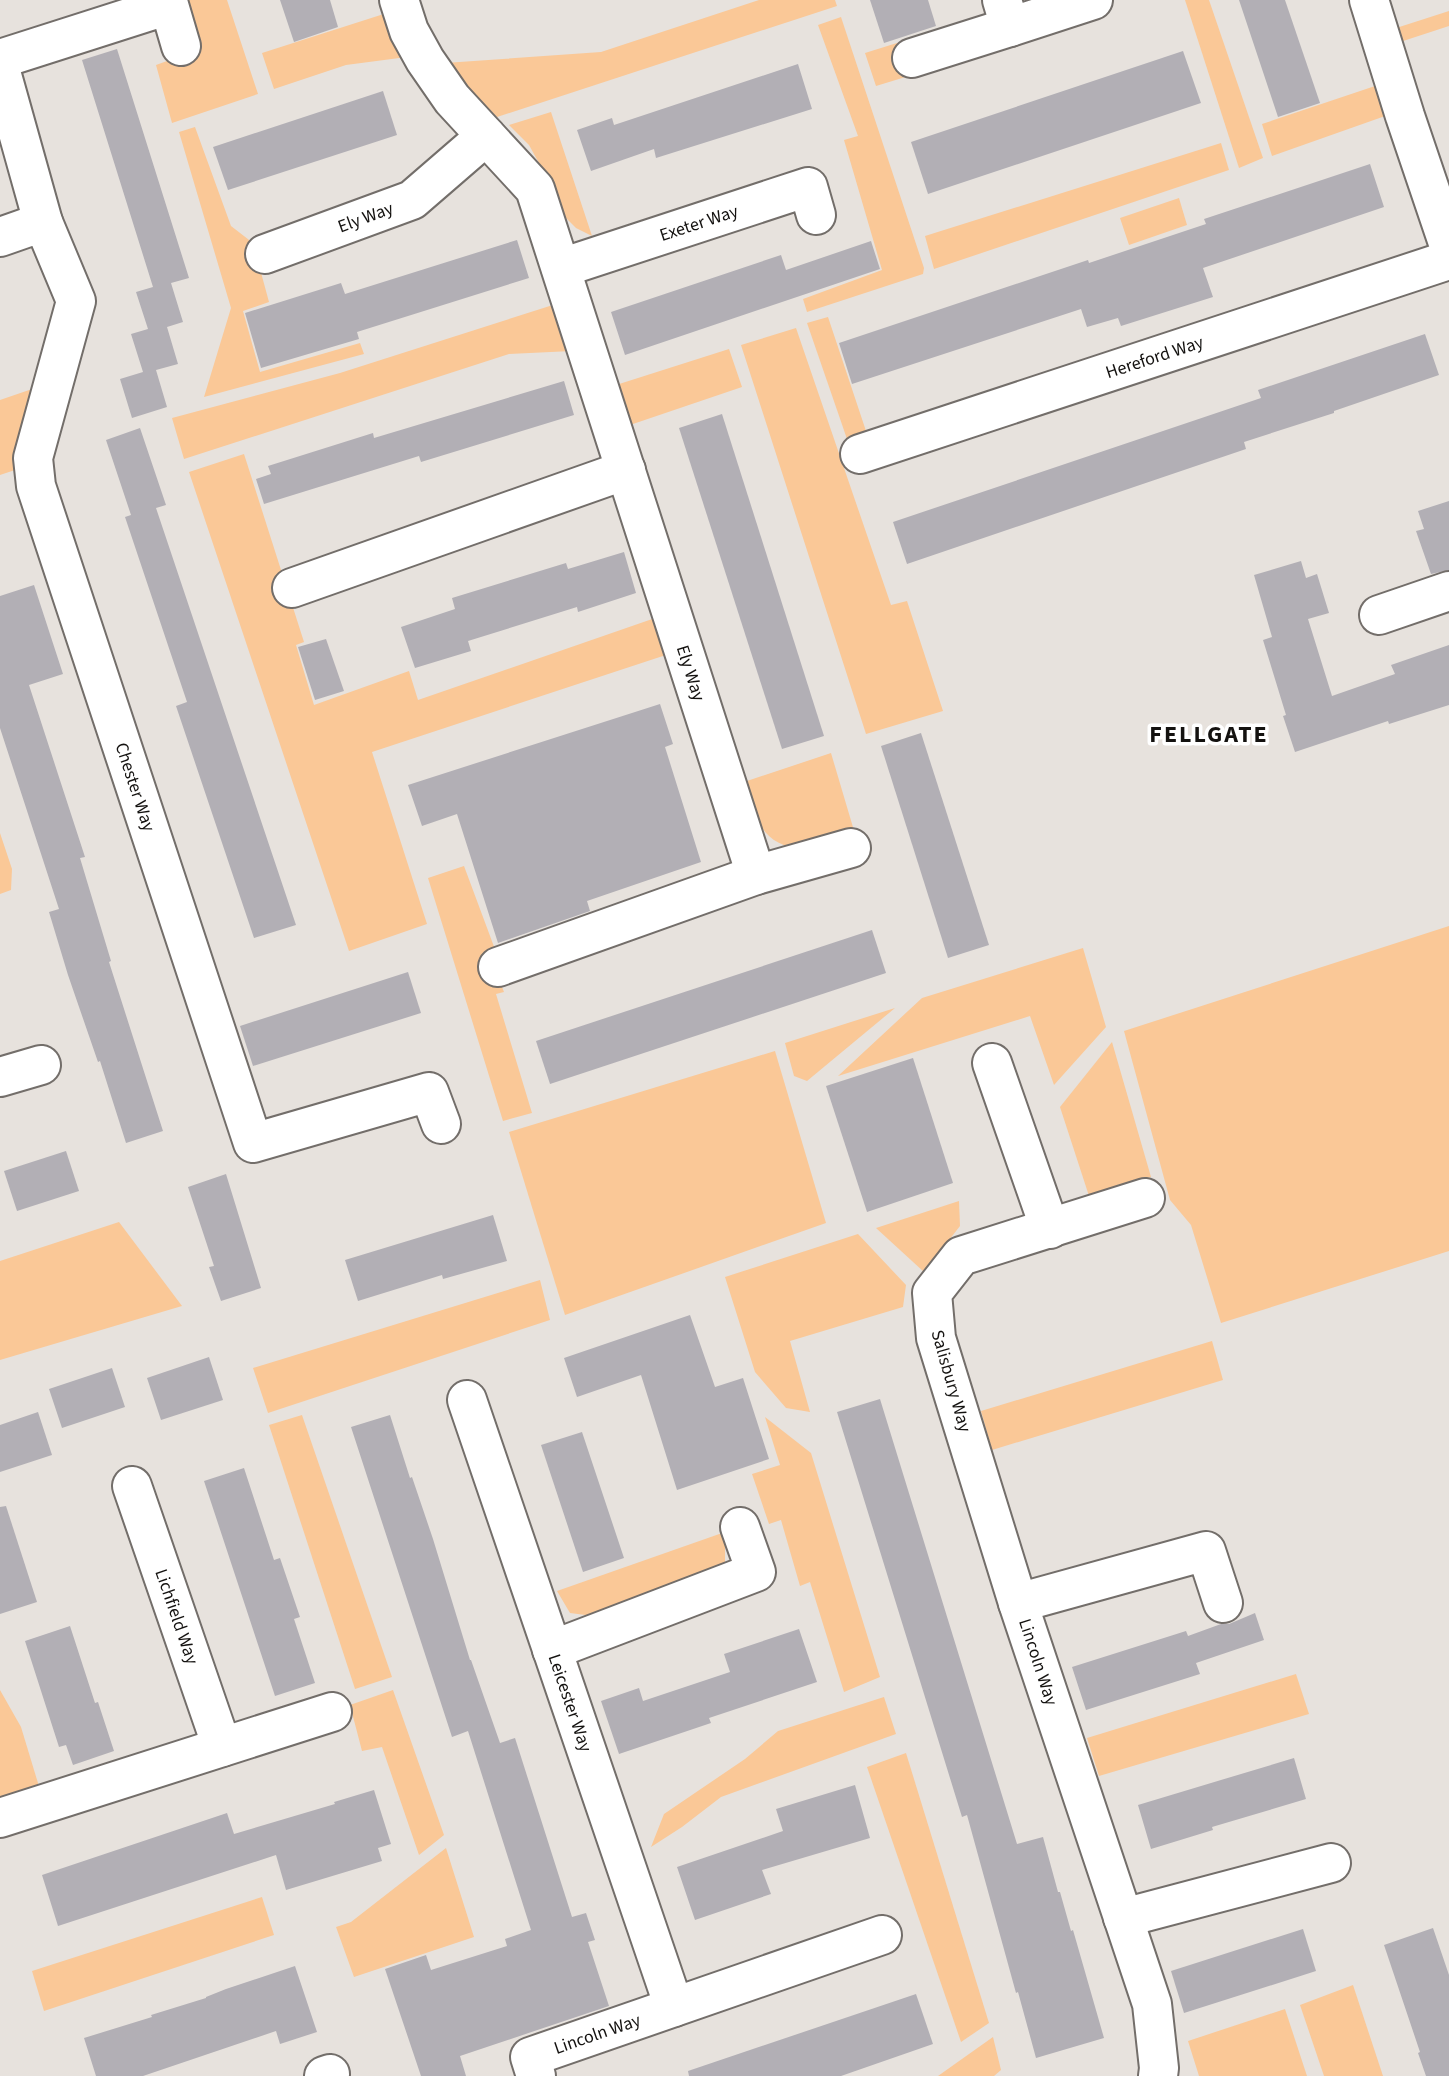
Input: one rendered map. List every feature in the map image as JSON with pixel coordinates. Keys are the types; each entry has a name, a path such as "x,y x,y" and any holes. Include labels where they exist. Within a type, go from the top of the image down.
{"street":[{"name":"Ely Way","path":"400,0 409,31 452,99 536,189 756,875"},
{"path":"912,58 1006,14 1093,0"},
{"path":"1369,0 1449,246"},
{"path":"0,60 169,5 181,46"},
{"name":"Chester Way","path":"0,68 43,222 76,302 33,458 36,486 253,1143 429,1092 441,1124"},
{"name":"Ely Way","path":"265,254 412,200 486,136"},
{"name":"Exeter Way","path":"561,268 808,187 816,215"},
{"path":"0,236 43,222"},
{"name":"Hereford Way","path":"860,454 1449,260"},
{"path":"292,588 626,470"},
{"path":"1379,615 1449,591"},
{"path":"498,967 756,875 851,848"},
{"path":"992,1063 1051,1229"},
{"path":"0,1077 40,1065"},
{"name":"Salisbury Way","path":"1018,1603 936,1338 932,1293 961,1256 1145,1198"},
{"name":"Leicester Way","path":"467,1400 674,2007"},
{"name":"Lichfield Way","path":"132,1486 222,1747"},
{"path":"552,1650 756,1572 740,1527"},
{"name":"Lincoln Way","path":"1158,2076 1152,2004 1018,1603 1206,1550 1223,1603"},
{"path":"0,1818 332,1712"},
{"path":"1123,1918 1331,1863"},
{"name":"Lincoln Way","path":"536,2076 530,2057 882,1935"}],"shaded area":[{"path":"185,0 227,0 258,94 172,123 156,65 200,49"},
{"path":"759,0 835,0 837,6 497,117 445,63 601,52"},
{"path":"1185,0 1209,0 1263,158 1239,168"},
{"path":"1449,11 1449,26 1394,44 1390,30"},
{"path":"390,12 407,57 346,65 274,89 262,53"},
{"path":"841,17 924,268 923,274 807,312 803,299 882,270 844,140 858,136 818,25"},
{"path":"980,17 912,75 876,86 865,53"},
{"path":"1378,85 1388,115 1272,156 1262,124"},
{"path":"551,112 592,236 576,228 560,212 549,181 529,145 509,125"},
{"path":"195,127 231,226 253,243 269,302 243,311 260,372 360,343 364,354 204,397 231,308 179,132"},
{"path":"1221,143 1229,170 934,269 925,236"},
{"path":"1179,198 1187,225 1129,245 1120,218"},
{"path":"556,304 572,351 509,354 184,459 172,418 340,373"},
{"path":"828,317 867,434 847,439 807,323"},
{"path":"796,328 891,605 907,601 943,711 866,734 741,345"},
{"path":"729,349 742,387 630,425 616,385"},
{"path":"35,388 15,470 0,475 0,400"},
{"path":"244,454 304,642 296,645 314,705 409,671 418,700 658,617 669,654 372,752 427,924 349,951 189,472"},
{"path":"831,753 855,834 807,848 792,847 770,837 756,818 744,782"},
{"path":"0,833 12,869 11,890 0,894"},
{"path":"464,866 496,952 489,954 504,992 496,994 532,1113 503,1121 428,878"},
{"path":"1449,926 1449,1251 1221,1323 1191,1225 1170,1200 1124,1031"},
{"path":"1083,948 1106,1027 1054,1085 1030,1016 838,1076 922,998"},
{"path":"895,1008 807,1081 794,1076 785,1043"},
{"path":"1112,1042 1151,1177 1089,1196 1060,1107"},
{"path":"775,1051 826,1223 565,1315 509,1132"},
{"path":"959,1201 960,1226 924,1272 876,1228"},
{"path":"119,1222 182,1306 0,1360 0,1261"},
{"path":"858,1234 906,1285 903,1307 790,1341 810,1412 786,1408 755,1372 725,1277"},
{"path":"540,1280 550,1320 268,1413 253,1368"},
{"path":"1212,1341 1223,1380 992,1450 981,1411"},
{"path":"302,1415 392,1677 355,1689 269,1425"},
{"path":"765,1417 811,1453 880,1677 844,1692 810,1582 800,1586 781,1520 769,1524 752,1474 780,1465"},
{"path":"725,1532 725,1567 601,1617 570,1613 557,1591"},
{"path":"1296,1674 1309,1714 1099,1776 1087,1738"},
{"path":"0,1690 21,1727 41,1793 0,1805"},
{"path":"393,1690 444,1835 419,1855 382,1747 362,1751 350,1705"},
{"path":"884,1697 896,1734 721,1797 651,1847 664,1814 745,1759 778,1731"},
{"path":"906,1753 989,2023 961,2042 867,1767"},
{"path":"446,1848 474,1937 354,1977 336,1927 351,1922"},
{"path":"262,1897 274,1935 44,2011 32,1971"},
{"path":"1353,1985 1383,2076 1324,2076 1300,2005"},
{"path":"1285,2009 1307,2076 1199,2076 1188,2041"},
{"path":"993,2037 1001,2070 994,2076 938,2076"}],"building":[{"path":"280,0 330,0 338,27 294,42"},
{"path":"870,0 928,0 936,26 884,43"},
{"path":"1239,0 1285,0 1320,103 1278,117"},
{"path":"117,49 189,278 171,283 183,322 167,327 178,364 156,370 167,407 132,418 120,379 143,372 131,334 148,329 136,292 153,287 82,60"},
{"path":"1183,51 1201,103 928,194 911,142"},
{"path":"798,64 812,109 656,158 654,149 591,171 577,130 612,118 614,125"},
{"path":"383,91 397,135 228,190 213,147"},
{"path":"1370,164 1384,207 1203,268 1213,297 1121,326 1118,318 1087,327 1081,309 852,384 839,343 1088,260 1089,263 1206,224 1204,219"},
{"path":"517,240 529,278 357,332 359,339 261,368 245,313 341,283 345,294"},
{"path":"871,241 880,269 625,355 611,312 781,255 786,270"},
{"path":"1425,334 1439,375 1244,442 1246,449 907,564 893,522 1261,398 1258,390"},
{"path":"564,381 574,415 421,462 419,456 264,504 256,479 271,474 268,466 373,433 374,438"},
{"path":"722,414 824,736 782,749 679,428"},
{"path":"140,428 166,505 156,508 296,925 254,938 176,706 187,702 125,517 131,515 106,440"},
{"path":"1449,501 1449,570 1431,574 1416,531 1424,529 1418,511"},
{"path":"624,552 636,593 578,612 577,607 468,641 471,651 415,668 401,627 455,609 452,598 566,563 568,569"},
{"path":"1301,561 1306,578 1317,574 1329,613 1308,619 1332,696 1395,674 1391,665 1449,645 1449,705 1389,724 1388,721 1295,752 1263,640 1272,637 1254,575"},
{"path":"34,585 63,674 29,685 85,857 80,858 111,961 109,962 163,1131 126,1143 100,1061 98,1062 68,975 49,912 59,909 0,728 0,596"},
{"path":"326,639 344,691 315,700 298,647"},
{"path":"660,704 673,744 665,747 701,862 587,901 590,911 498,943 457,814 422,826 408,785"},
{"path":"921,733 989,945 948,958 881,746"},
{"path":"872,930 886,973 550,1084 536,1041"},
{"path":"408,972 421,1013 253,1066 240,1026"},
{"path":"913,1058 953,1183 867,1212 826,1086"},
{"path":"66,1151 79,1191 17,1211 4,1171"},
{"path":"226,1174 261,1288 221,1301 209,1267 214,1266 188,1187"},
{"path":"493,1215 507,1261 443,1279 442,1275 358,1301 345,1260"},
{"path":"690,1315 715,1387 743,1378 769,1459 677,1490 641,1375 577,1397 564,1358"},
{"path":"209,1357 223,1400 161,1420 147,1378"},
{"path":"112,1368 125,1407 62,1428 49,1389"},
{"path":"880,1399 1017,1844 1043,1837 1104,2038 1036,2058 967,1815 962,1817 837,1412"},
{"path":"38,1412 52,1455 0,1472 0,1425"},
{"path":"390,1415 500,1743 515,1738 572,1917 586,1913 595,1940 588,1942 609,2006 460,2056 466,2076 421,2076 385,1969 426,1955 431,1970 507,1946 505,1939 531,1930 468,1731 452,1737 351,1427"},
{"path":"582,1432 624,1558 583,1572 541,1445"},
{"path":"244,1468 274,1560 280,1558 300,1617 294,1619 315,1683 275,1696 204,1481"},
{"path":"6,1506 37,1602 0,1614 0,1507"},
{"path":"1255,1613 1264,1640 1196,1663 1200,1674 1086,1710 1072,1667 1186,1631 1188,1636 1221,1624 1229,1624"},
{"path":"70,1626 114,1751 73,1765 66,1745 59,1747 25,1641"},
{"path":"799,1629 817,1682 709,1718 711,1723 619,1754 601,1701 639,1688 643,1701 730,1672 724,1654"},
{"path":"1294,1758 1306,1799 1212,1827 1213,1830 1151,1849 1138,1805"},
{"path":"855,1785 870,1838 762,1870 771,1894 695,1920 677,1867 783,1831 776,1809"},
{"path":"374,1790 391,1844 378,1848 382,1861 286,1890 276,1855 58,1926 42,1875 227,1813 234,1834"},
{"path":"1433,1928 1449,1975 1449,2076 1426,2076 1384,1945"},
{"path":"1303,1929 1316,1971 1184,2013 1171,1971"},
{"path":"295,1966 317,2032 280,2044 276,2031 143,2076 96,2076 84,2038"},
{"path":"916,1994 933,2044 841,2076 689,2076 688,2071"}],"district":[{"name":"FELLGATE","path":"1209,734"}]}
